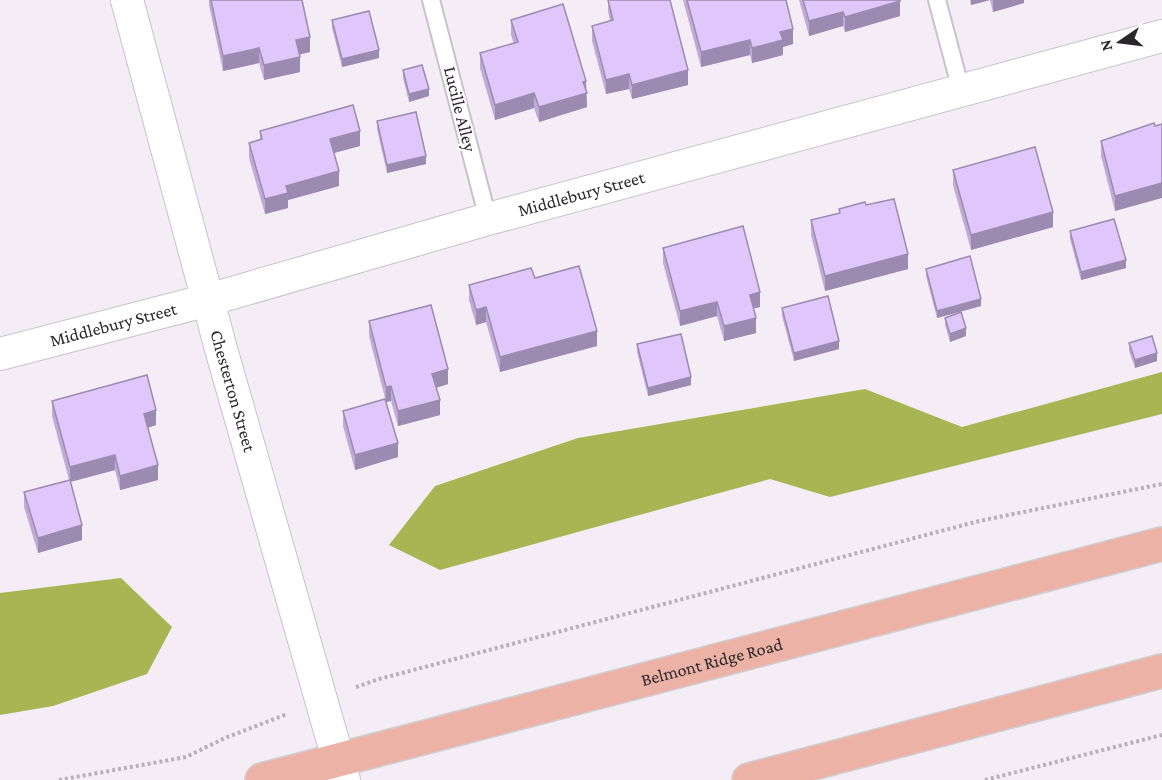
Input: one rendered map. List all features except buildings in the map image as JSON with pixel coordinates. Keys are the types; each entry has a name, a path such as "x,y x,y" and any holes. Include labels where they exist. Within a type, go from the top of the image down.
{"main road":[{"name":"Belmont Ridge Road","path":"262,780 341,771 1162,544"},
{"path":"749,780 1162,671"}],"street":[{"name":"Chesterton Street","path":"127,0 208,300 341,771"},
{"name":"Middlebury Street","path":"0,354 208,300 488,219 1162,36"}],"lane":[{"name":"Lucille Alley","path":"431,0 488,219"},
{"path":"937,0 961,90"}],"path":[{"path":"59,780 186,757 225,738 379,679 979,521 1162,484"},
{"path":"985,780 1162,735"}],"green space":[{"path":"1162,372 1162,414 830,497 770,479 440,570 389,545 435,486 578,438 865,389 962,427"},
{"path":"121,578 172,627 147,674 53,706 0,715 0,593"}]}
